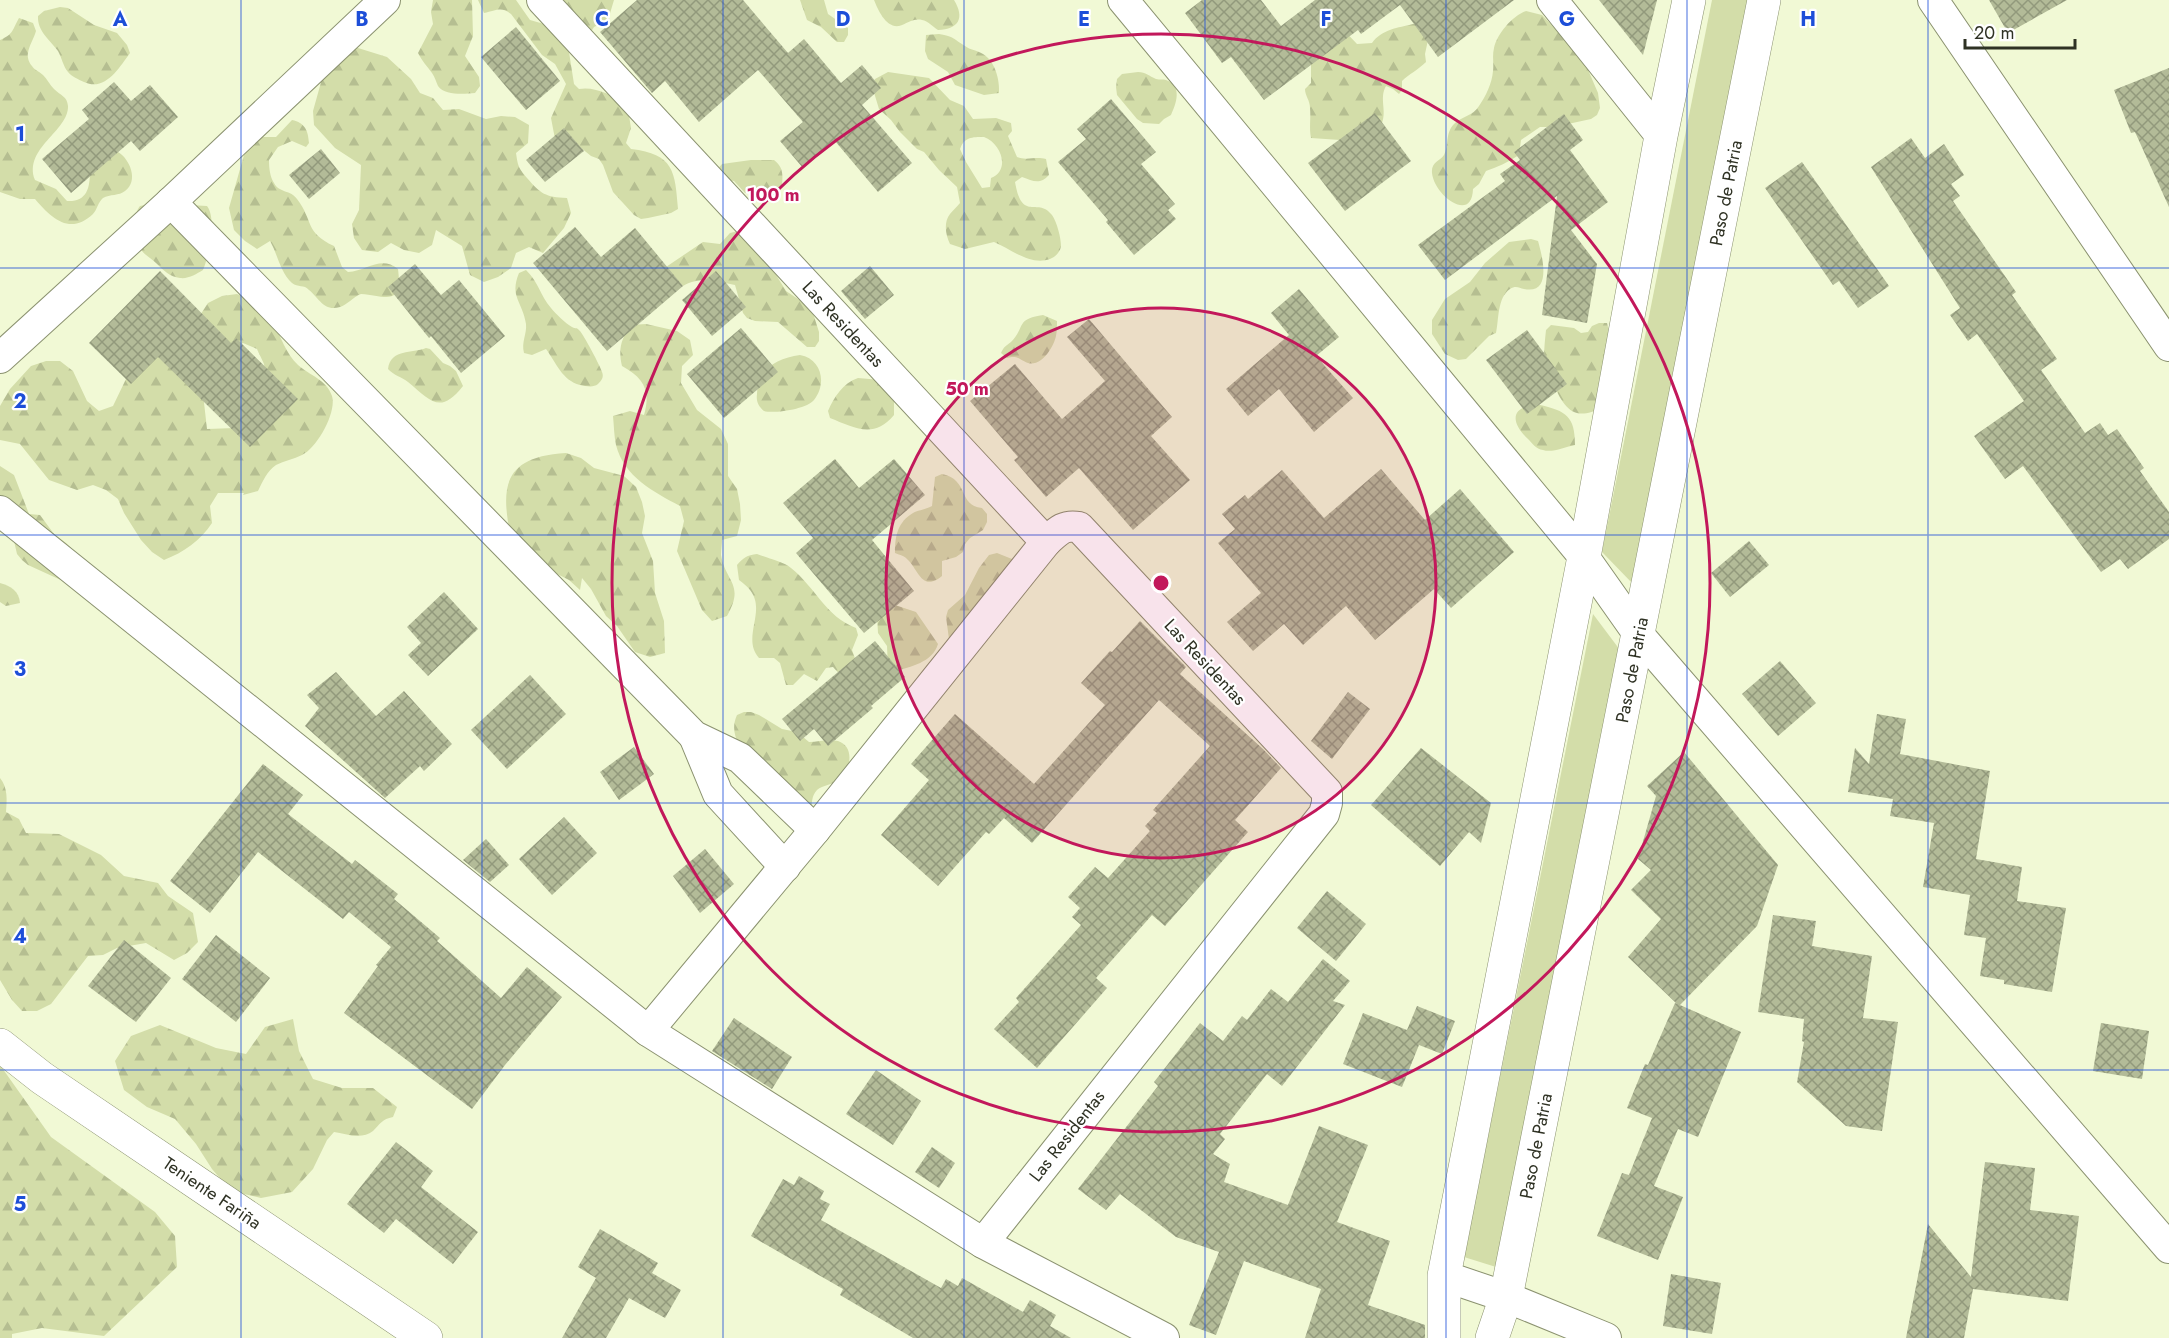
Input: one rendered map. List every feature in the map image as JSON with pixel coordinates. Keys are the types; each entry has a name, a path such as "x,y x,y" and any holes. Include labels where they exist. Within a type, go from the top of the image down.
{"street":[{"path":"0,358 171,202 385,0"},
{"name":"Las Residentas","path":"542,0 1046,542 1061,528 1071,526 1079,528 1327,792 1328,803 1324,814 983,1243"},
{"path":"1123,0 1584,557 1639,635 2169,1248"},
{"path":"1552,0 1661,136"},
{"path":"1444,1338 1444,1276 1584,557 1661,136 1689,0"},
{"name":"Paso de Patria","path":"1492,1338 1506,1297 1764,0"},
{"path":"1933,0 2169,346"},
{"path":"171,202 694,736 740,758 815,830"},
{"path":"0,511 648,1031 983,1243 1164,1338"},
{"path":"648,1031 785,867 1046,542"},
{"path":"694,736 718,794 785,867"},
{"name":"Teniente Fariña","path":"0,1045 42,1078 419,1336"},
{"path":"1444,1276 1506,1297 1606,1338"}],"green space":[{"path":"433,0 472,0 473,36 465,56 479,77 480,86 475,93 455,94 441,89 418,53 433,24 431,12"},
{"path":"478,0 516,0 530,20 551,26 558,40 569,52 574,84 579,89 598,90 627,103 631,128 626,143 631,149 656,155 670,167 678,209 671,213 641,219 634,215 613,192 599,159 591,156 575,143 555,139 551,118 566,84 555,64 542,55 511,14 501,10 484,13"},
{"path":"560,0 614,0 608,20 594,27 581,47"},
{"path":"800,0 824,0 828,14 848,28 848,35 844,42 837,42 821,27 807,20"},
{"path":"874,0 954,0 959,17 955,25 938,30 919,20 894,26 883,18"},
{"path":"1712,0 1751,0 1633,584 1602,552"},
{"path":"60,7 68,8 94,25 117,33 127,45 130,53 111,77 105,81 92,84 71,75 58,51 42,31 38,16 44,11"},
{"path":"1526,11 1542,15 1583,58 1598,93 1600,108 1597,115 1591,119 1554,127 1540,127 1521,140 1519,155 1486,171 1479,184 1473,189 1471,199 1466,204 1460,205 1439,190 1434,181 1433,167 1444,155 1451,128 1457,121 1477,109 1486,94 1492,76 1493,51 1498,37 1511,21"},
{"path":"19,18 33,23 36,31 28,53 30,63 65,98 68,106 62,124 35,158 33,169 35,180 56,189 67,201 74,201 86,193 90,171 118,152 126,160 131,170 132,182 125,191 103,198 93,214 76,224 61,222 54,218 35,199 20,199 0,192 0,40 10,34"},
{"path":"1413,24 1421,25 1428,40 1426,62 1402,81 1402,90 1399,94 1386,86 1383,95 1382,123 1340,140 1311,138 1310,105 1305,89 1311,83 1311,62 1340,26 1357,44 1372,43 1385,32"},
{"path":"939,34 951,37 987,57 996,71 999,93 984,95 955,85 948,72 928,59 925,51 926,35"},
{"path":"343,46 387,57 411,79 420,93 433,98 443,110 459,109 486,119 501,116 515,117 529,125 528,143 516,153 519,166 540,191 553,197 567,198 571,213 564,228 543,253 529,247 516,253 511,268 498,277 484,282 470,275 462,246 436,230 432,245 419,253 404,250 391,243 378,252 362,250 354,238 352,224 359,210 361,165 335,148 314,125 313,111 325,68"},
{"path":"888,72 929,78 950,100 964,106 973,119 996,118 1011,123 1012,131 1008,136 1017,157 1046,159 1049,175 1046,178 1036,181 1022,177 1015,182 1022,202 1031,207 1047,210 1054,218 1061,243 1057,254 1043,261 1028,259 994,242 965,249 950,244 946,225 950,214 960,203 957,187 879,109 872,86 875,79","holes":["984,137 999,150 1002,163 1001,169 991,178 990,187 982,188 960,149 969,138"]},
{"path":"1138,72 1166,80 1175,86 1177,96 1173,111 1159,124 1143,123 1137,119 1117,95 1117,79 1122,74"},
{"path":"292,120 305,128 309,143 306,147 292,141 278,147 269,160 274,183 297,199 314,231 324,241 334,246 342,267 348,272 386,263 398,269 399,281 395,294 385,297 361,294 343,306 330,308 307,288 294,284 288,279 270,241 257,249 234,230 229,208 244,155 254,141 260,137 276,137"},
{"path":"774,160 782,171 782,185 765,193 745,193 734,181 726,180 717,170 722,164"},
{"path":"154,203 207,206 212,228 210,247 203,270 189,277 176,277 167,273 142,251 135,235 135,216 140,206"},
{"path":"738,231 773,270 786,291 812,310 819,332 819,341 815,347 807,347 778,322 755,321 747,318 743,313 735,285 702,280 683,286 666,267 703,242 720,244 730,233"},
{"path":"1531,239 1538,241 1542,255 1543,272 1539,286 1533,289 1514,287 1506,293 1501,303 1496,333 1489,336 1466,359 1458,360 1445,354 1432,334 1432,320 1445,299 1470,282 1485,263 1509,242"},
{"path":"526,270 551,308 566,323 577,328 585,338 603,374 598,384 589,386 574,383 560,371 546,349 532,355 524,353 526,324 515,288 519,273"},
{"path":"237,294 252,301 259,314 273,321 294,361 330,390 332,411 314,445 302,455 273,467 258,491 243,495 244,493 218,493 210,506 212,523 191,545 164,560 152,552 141,540 118,499 106,490 93,485 77,490 49,480 20,444 0,440 0,406 10,389 31,366 46,361 60,361 73,371 87,401 99,411 113,406 126,379 144,355 184,340 208,303 222,296","holes":["243,343 257,349 264,364 270,413 263,427 207,429 202,385 206,370"]},
{"path":"1043,315 1057,321 1057,325 1055,340 1042,359 1028,363 1017,357 1007,358 1001,353 1004,347 1016,337 1025,321"},
{"path":"1607,323 1609,331 1603,407 1593,412 1577,413 1561,399 1546,367 1544,358 1546,330 1551,325 1574,328 1581,333 1588,332 1592,326"},
{"path":"646,324 677,331 690,340 693,355 682,366 681,383 697,410 721,429 728,444 728,476 737,489 741,520 737,536 722,540 723,564 734,590 732,605 727,616 712,621 702,610 677,551 684,521 680,506 650,489 633,475 620,456 616,445 613,416 630,411 644,415 647,399 644,386 636,375 622,366 620,349 631,325"},
{"path":"426,348 456,371 463,386 448,400 436,402 429,399 388,369 390,362 398,355"},
{"path":"800,355 813,361 818,367 821,380 818,394 805,406 775,412 764,411 757,399 758,385 765,371 777,362"},
{"path":"858,378 881,380 894,400 894,415 879,427 856,428 830,418 828,411 836,396 843,387"},
{"path":"1540,405 1567,416 1573,427 1575,445 1547,451 1534,446 1518,426 1516,415 1523,408"},
{"path":"566,453 581,458 594,468 624,476 636,487 645,516 642,533 653,561 655,593 664,621 665,653 650,657 635,652 617,626 606,616 582,578 580,590 569,580 514,552 507,514 506,498 509,483 515,472 526,462 543,456"},
{"path":"0,466 14,475 29,514 40,515 54,534 83,560 63,581 28,565 17,554 8,515 0,505"},
{"path":"942,474 957,481 969,502 982,508 987,514 987,522 983,530 965,544 963,552 956,557 942,561 942,576 930,582 922,578 907,559 895,553 896,542 900,527 906,519 915,512 932,506 935,477"},
{"path":"997,553 1012,559 1021,568 949,639 946,617 948,610 965,595 979,568 989,555"},
{"path":"757,554 791,568 828,609 845,623 856,628 858,635 852,650 857,664 844,679 833,667 826,668 817,681 804,674 793,685 786,685 780,663 774,658 759,658 752,642 756,615 755,598 739,580 737,565 745,557"},
{"path":"0,583 14,590 20,603 6,606 0,602"},
{"path":"895,605 916,612 938,644 926,660 894,672 888,669 887,646 878,633 877,616"},
{"path":"1593,614 1620,650 1496,1267 1464,1257"},
{"path":"744,712 759,715 782,729 797,732 809,742 838,741 847,748 849,759 846,771 839,780 815,792 811,813 739,745 734,723 737,715"},
{"path":"0,778 6,790 6,812 19,819 26,833 59,834 101,855 124,876 158,883 168,896 193,913 198,942 187,953 174,960 146,943 117,948 103,955 88,956 51,1004 37,1011 22,1011 0,980"},
{"path":"293,1019 299,1051 313,1079 342,1088 373,1088 397,1107 393,1117 384,1120 369,1134 354,1136 334,1132 327,1140 313,1169 292,1192 261,1198 231,1191 175,1119 147,1107 124,1090 115,1061 131,1036 160,1025 216,1048 246,1054 265,1027"},
{"path":"0,1065 51,1137 155,1212 175,1236 177,1267 104,1336 42,1328 12,1334 12,1338 0,1338"}],"building":[{"path":"637,0 743,0 788,53 804,39 841,83 862,65 881,88 862,105 912,163 878,192 835,141 803,168 780,141 803,122 758,70 699,122 665,81 652,93 600,32"},
{"path":"1202,0 1261,0 1281,26 1315,0 1514,0 1438,57 1400,5 1361,34 1358,30 1264,100 1231,57 1222,63 1185,13"},
{"path":"1599,0 1657,0 1643,55"},
{"path":"1989,0 2067,0 2008,33"},
{"path":"516,27 560,81 526,110 481,57"},
{"path":"2169,68 2169,207 2135,132 2131,133 2114,90"},
{"path":"114,82 131,101 150,85 178,117 140,151 131,141 71,193 42,159 89,119 82,110"},
{"path":"1111,99 1156,152 1141,164 1175,204 1168,210 1176,219 1134,255 1106,222 1108,220 1058,162 1086,139 1077,129"},
{"path":"1375,113 1411,161 1345,211 1308,163"},
{"path":"1564,114 1583,140 1570,150 1608,202 1571,230 1597,264 1587,323 1542,315 1557,196 1445,280 1418,245 1505,181 1500,174 1520,160 1514,152"},
{"path":"564,128 584,151 545,182 526,160"},
{"path":"1911,138 1925,158 1944,144 1964,175 1951,184 1960,196 1953,201 2016,292 2012,295 2057,359 2041,370 2085,433 2100,423 2108,435 2117,429 2144,468 2140,471 2169,512 2169,539 2128,569 2120,559 2101,572 2023,466 2005,479 1974,436 2024,401 1977,334 1968,341 1950,315 1960,308 1871,167"},
{"path":"321,149 340,173 309,199 289,175"},
{"path":"1802,162 1889,286 1858,308 1839,281 1833,285 1765,188"},
{"path":"575,227 601,257 635,228 683,286 607,351 533,263"},
{"path":"415,264 441,295 459,280 505,336 461,373 388,287"},
{"path":"870,266 894,295 865,319 841,291"},
{"path":"160,271 231,343 236,338 298,399 250,447 158,357 131,384 89,343"},
{"path":"716,271 746,307 712,336 682,300"},
{"path":"1299,289 1339,337 1316,356 1353,398 1314,432 1279,389 1248,416 1226,389 1289,335 1271,313"},
{"path":"1089,319 1172,417 1151,436 1190,480 1133,530 1079,468 1046,497 1014,460 1018,457 970,401 1015,364 1062,419 1105,381 1067,337"},
{"path":"741,328 778,372 724,418 687,374"},
{"path":"1527,330 1567,384 1527,414 1486,360"},
{"path":"835,459 859,488 894,459 925,495 872,540 914,591 864,633 796,553 813,538 783,503"},
{"path":"1381,469 1425,520 1460,489 1514,552 1451,608 1434,589 1375,640 1346,606 1303,645 1284,624 1253,651 1227,622 1261,593 1218,543 1235,529 1222,514 1245,495 1248,499 1282,470 1324,518"},
{"path":"1749,541 1769,565 1730,597 1711,573"},
{"path":"444,592 478,629 428,676 408,655 421,643 407,627"},
{"path":"1140,621 1186,667 1180,674 1281,768 1235,820 1248,832 1165,926 1152,915 1096,978 1107,988 1037,1068 994,1029 1019,1002 1016,998 1081,925 1072,917 1080,908 1068,897 1095,867 1108,878 1150,831 1145,826 1157,813 1153,810 1210,746 1159,700 1032,843 1004,818 989,834 986,832 938,886 881,835 929,780 911,764 955,714 1034,784 1105,705 1081,683"},
{"path":"875,641 905,677 828,746 814,729 800,741 782,719"},
{"path":"1780,661 1816,703 1778,736 1742,694"},
{"path":"336,672 376,716 404,691 452,744 424,771 420,766 385,798 305,726 319,708 307,695"},
{"path":"530,675 566,714 507,769 471,730"},
{"path":"1348,692 1370,709 1332,759 1311,741"},
{"path":"1877,714 1906,719 1900,754 1990,771 1976,859 2022,867 2017,901 2066,908 2052,992 2004,984 2004,980 1980,976 1986,938 1964,935 1970,895 1923,887 1934,823 1890,816 1893,799 1848,792 1855,748 1869,764"},
{"path":"634,747 654,774 619,800 600,772"},
{"path":"1421,748 1491,803 1481,843 1469,832 1440,866 1371,805"},
{"path":"1684,752 1778,865 1757,926 1680,1005 1741,1032 1698,1137 1678,1129 1654,1186 1683,1197 1658,1260 1597,1236 1622,1173 1629,1175 1652,1118 1627,1108 1645,1064 1648,1065 1675,1003 1677,1004 1628,957 1661,919 1631,890 1651,870 1638,859 1656,796 1647,786"},
{"path":"263,764 303,795 288,814 352,864 355,860 398,894 394,899 440,938 437,941 501,998 527,967 562,997 505,1065 472,1109 344,1013 391,947 349,912 343,919 258,852 210,913 170,881"},
{"path":"564,817 597,853 552,895 519,859"},
{"path":"486,839 509,865 490,882 463,860"},
{"path":"705,849 734,884 700,913 673,876"},
{"path":"1327,891 1366,924 1336,961 1297,928"},
{"path":"1773,915 1816,921 1812,946 1872,956 1863,1018 1898,1022 1882,1131 1846,1126 1797,1082 1804,1042 1802,1041 1804,1019 1758,1012"},
{"path":"216,935 270,978 236,1022 182,979"},
{"path":"124,940 171,978 136,1022 88,986"},
{"path":"1323,959 1350,981 1333,1001 1345,1005 1282,1086 1267,1074 1220,1134 1225,1139 1213,1154 1230,1164 1224,1182 1288,1205 1319,1126 1368,1145 1337,1222 1390,1241 1368,1305 1425,1325 1425,1338 1305,1338 1321,1289 1244,1261 1216,1335 1189,1325 1219,1252 1176,1237 1120,1194 1106,1210 1078,1189 1158,1086 1154,1082 1200,1023 1223,1041 1242,1016 1247,1020 1271,989 1288,1002"},
{"path":"1417,1006 1455,1021 1442,1054 1419,1045 1402,1087 1343,1064 1363,1013 1407,1030"},
{"path":"734,1018 792,1057 772,1089 712,1051"},
{"path":"2101,1023 2149,1031 2142,1079 2093,1071"},
{"path":"876,1070 921,1101 893,1145 846,1114"},
{"path":"396,1142 433,1171 421,1187 478,1232 453,1264 396,1219 384,1233 347,1204"},
{"path":"932,1147 955,1163 939,1188 915,1172"},
{"path":"1985,1162 2035,1168 2030,1210 2079,1216 2068,1301 1973,1289 1964,1338 1906,1338 1928,1224 1971,1277"},
{"path":"799,1176 824,1191 820,1199 830,1204 821,1220 941,1288 946,1279 958,1286 962,1278 1023,1312 1030,1300 1056,1315 1050,1326 1071,1338 913,1338 840,1295 843,1289 751,1236 783,1179 794,1185"},
{"path":"600,1229 658,1263 652,1273 681,1290 665,1318 629,1298 606,1338 562,1338 596,1278 578,1267"},
{"path":"1671,1274 1721,1283 1712,1334 1663,1326"}]}
